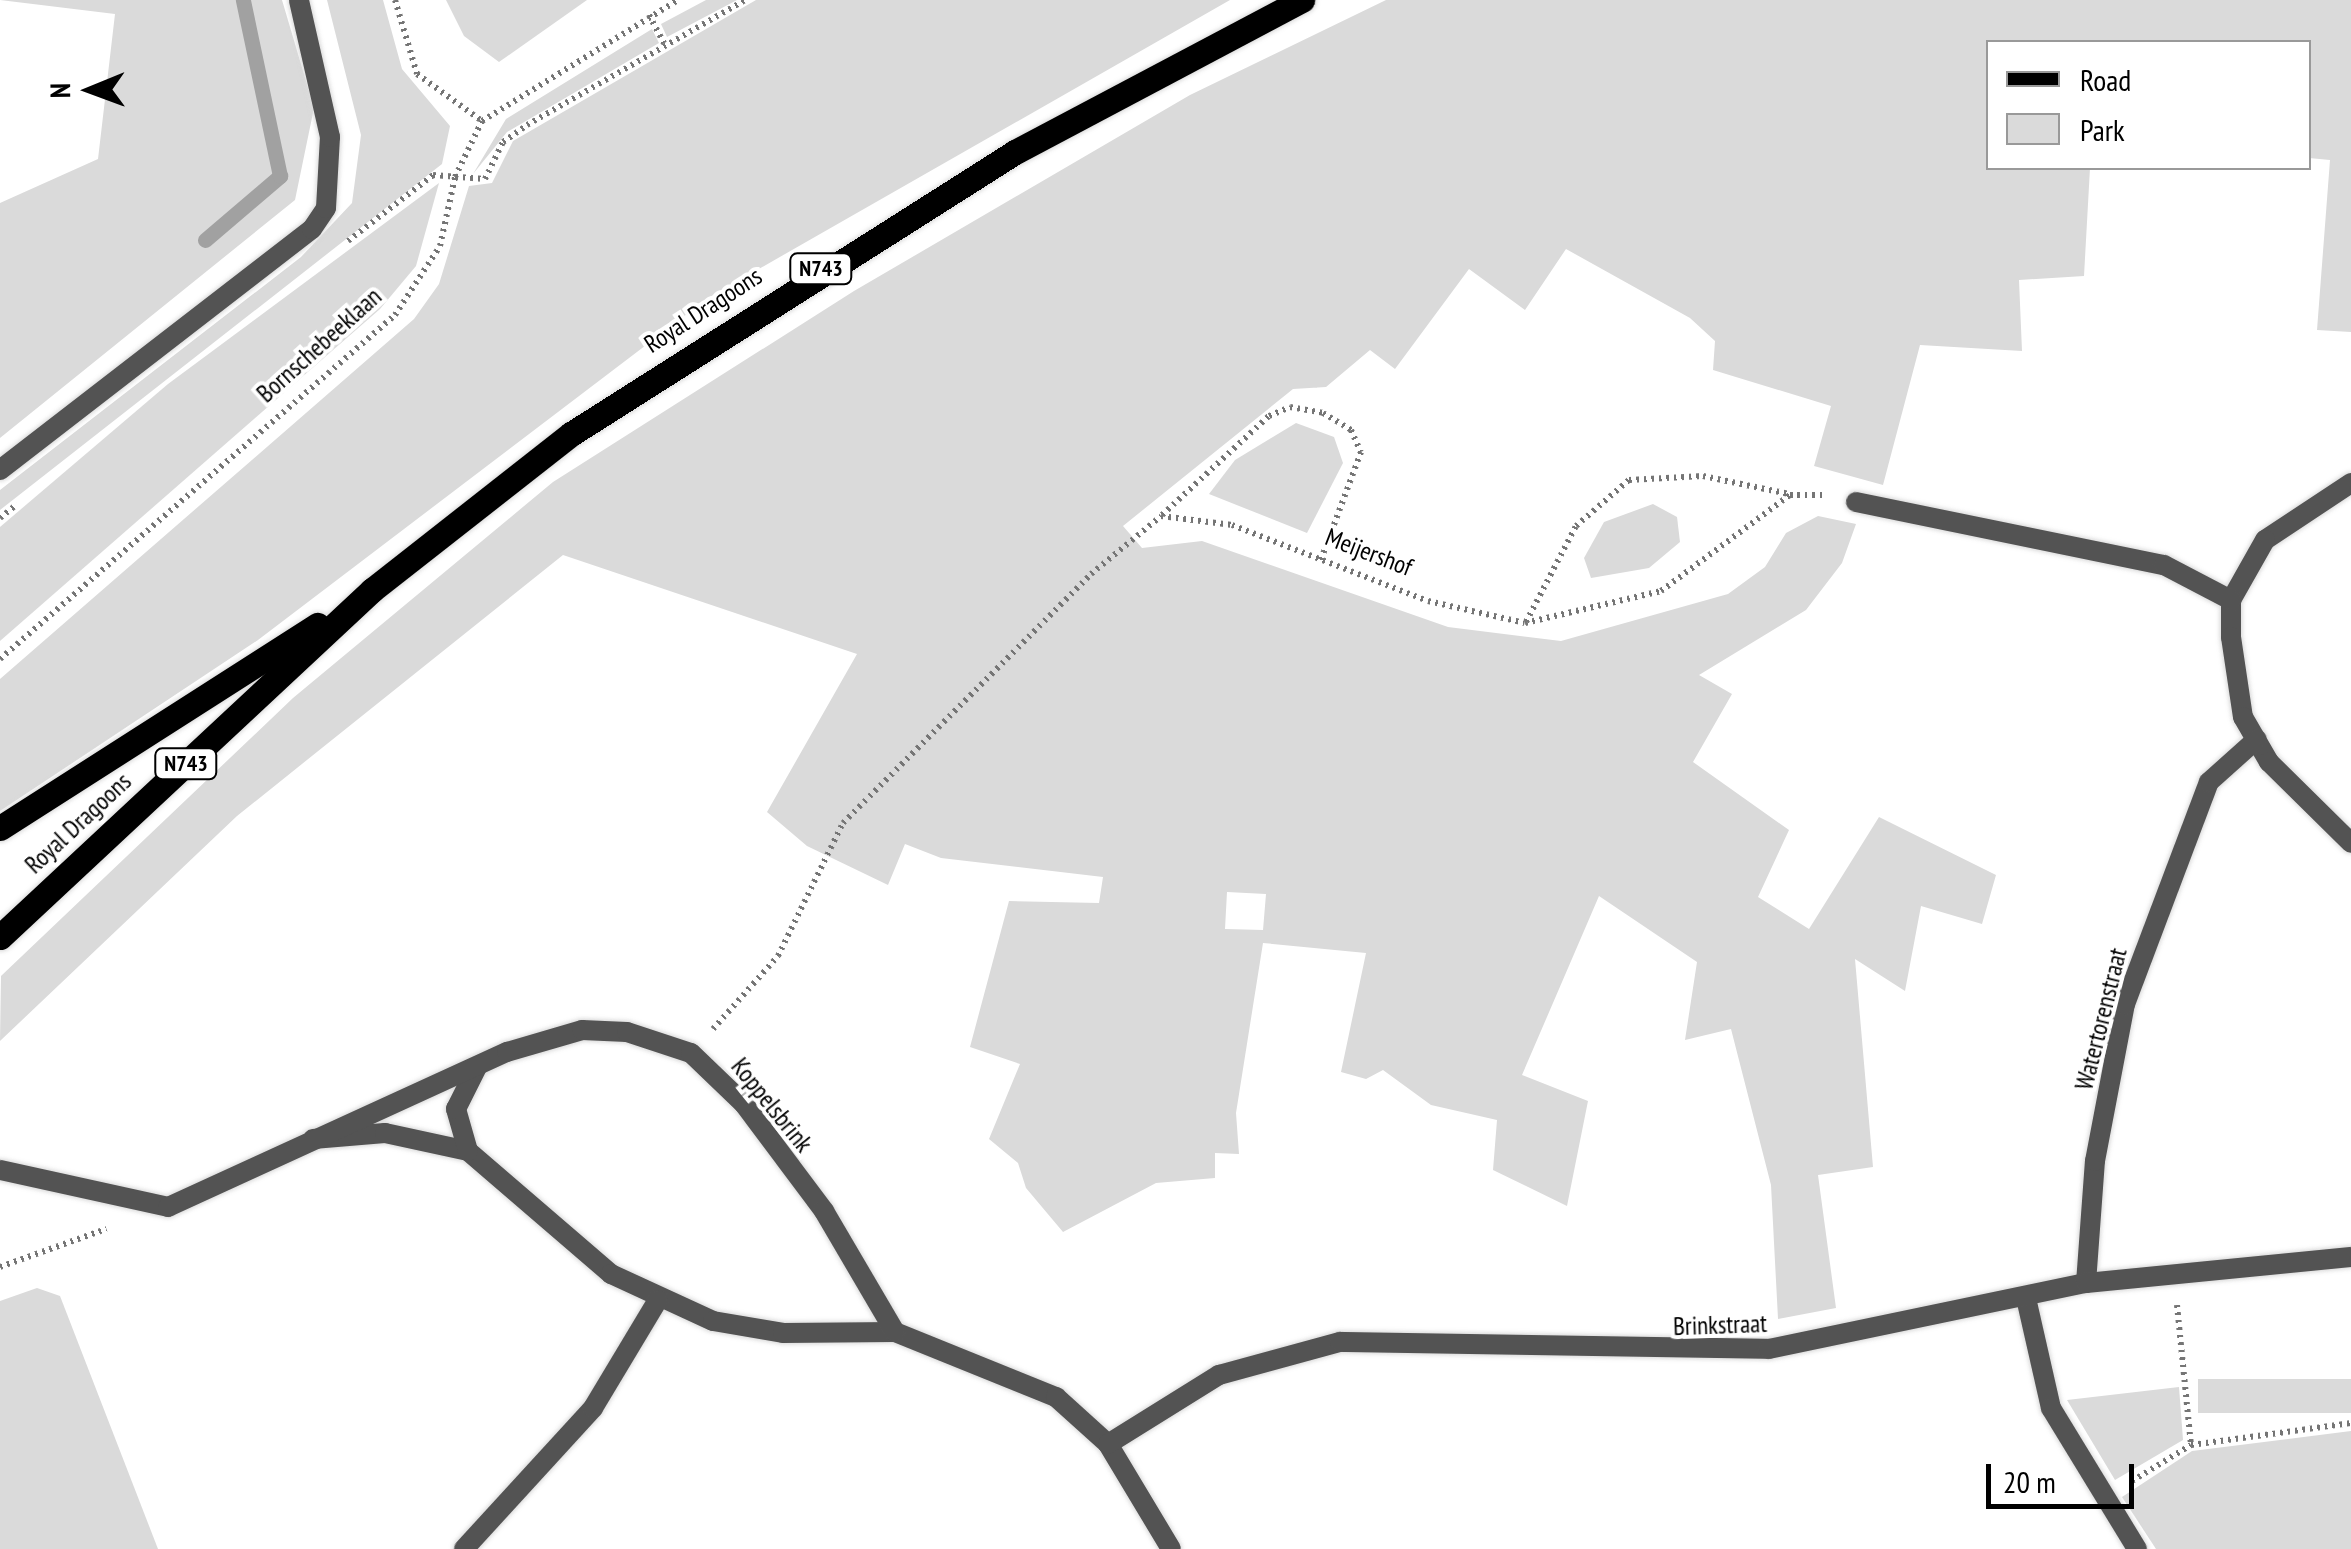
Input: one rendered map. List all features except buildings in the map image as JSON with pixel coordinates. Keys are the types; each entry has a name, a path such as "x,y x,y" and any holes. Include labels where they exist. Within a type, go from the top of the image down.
{"main road":[{"name":"Royal Dragoons","path":"0,937 372,590 571,434 804,280 1015,152 1302,0"},
{"name":"Royal Dragoons","path":"0,828 372,590"}],"street":[{"path":"0,470 312,229 326,208 330,137 299,0"},
{"path":"2351,483 2266,540 2231,600 2243,717 2256,739 2351,843"},
{"path":"1856,502 2164,565 2231,600"},
{"name":"Watertorenstraat","path":"2086,1283 2095,1162 2125,1004 2209,782 2256,739"},
{"name":"Koppelsbrink","path":"168,1207 478,1065 582,1030 627,1032 691,1053 744,1104 824,1211 896,1332"},
{"path":"468,1151 456,1109 478,1065"},
{"name":"Koppelsbrink","path":"314,1139 385,1133 468,1151 611,1274 658,1300 782,1333 896,1332 1056,1398 1108,1444 1171,1549"},
{"path":"0,1170 168,1207"},
{"name":"Brinkstraat","path":"1108,1444 1219,1375 1340,1342 1770,1349 2086,1283 2351,1257"},
{"path":"2026,1298 2052,1408 2137,1549"},
{"path":"464,1549 592,1408 658,1300"}],"path":[{"path":"395,0 417,74 482,122 678,0"},
{"path":"455,178 486,179 503,142 664,44 746,0"},
{"path":"649,16 664,44"},
{"name":"Bornschebeeklaan","path":"0,659 395,315 440,246 455,178 482,122"},
{"path":"691,1053 778,956 843,823 1269,416 1290,408 1323,413 1351,430 1360,452 1320,562"},
{"path":"1525,623 1576,526 1629,480 1703,476 1790,495 1856,502"},
{"name":"Meijershof","path":"1162,516 1232,525 1320,562 1525,623 1662,591 1790,495"},
{"path":"0,1267 168,1207"},
{"path":"2174,1274 2190,1445"},
{"path":"2106,1497 2190,1445 2351,1423"}],"green space":[{"path":"0,0 282,0 314,108 295,200 0,438 0,203 98,159 115,14"},
{"path":"327,0 383,0 402,69 450,126 442,164 0,510 0,490 301,257 352,203 361,135"},
{"path":"446,0 587,0 499,62 464,36"},
{"path":"706,0 737,0 667,37 661,24"},
{"path":"756,0 1230,0 708,298 258,640 0,811 0,679 414,319 439,284 469,186 492,183 513,141"},
{"path":"1386,0 2351,0 2351,332 2317,330 2330,160 2311,158 2311,40 1986,40 1986,170 2090,170 2084,276 2019,280 2022,351 1920,345 1883,485 1814,466 1831,406 1713,370 1715,341 1690,318 1566,249 1525,310 1469,269 1395,369 1370,350 1326,387 1293,389 1123,526 1142,548 1202,541 1448,627 1561,641 1728,594 1765,567 1786,533 1818,516 1856,524 1842,563 1806,610 1699,675 1732,694 1693,762 1789,830 1758,897 1809,929 1879,817 1996,875 1982,924 1921,906 1905,991 1855,959 1873,1167 1818,1175 1836,1308 1778,1319 1771,1185 1731,1029 1685,1040 1697,962 1599,896 1522,1075 1588,1101 1567,1206 1493,1170 1497,1120 1431,1105 1383,1070 1366,1079 1341,1072 1366,953 1263,943 1236,1113 1239,1154 1215,1153 1215,1178 1156,1183 1063,1232 1026,1188 1018,1163 989,1139 1020,1064 970,1047 1009,901 1099,903 1103,877 941,858 905,844 888,885 807,846 767,812 857,654 563,555 237,816 0,1041 1,976 293,698 553,482 854,291 1190,95","holes":["1227,892 1266,894 1263,930 1225,929"]},
{"path":"652,29 659,43 507,132 473,174 506,119"},
{"path":"439,183 416,266 380,309 0,641 0,527 168,384"},
{"path":"1296,423 1334,437 1343,463 1307,533 1209,494 1235,460"},
{"path":"1653,504 1677,517 1680,542 1649,568 1591,578 1584,558 1604,522"},
{"path":"37,1288 60,1296 158,1549 0,1549 0,1301"},
{"path":"2198,1379 2351,1379 2351,1413 2198,1413"},
{"path":"2179,1387 2183,1440 2115,1480 2067,1400"},
{"path":"2351,1431 2351,1549 2156,1549 2122,1497 2192,1451"}],"waterway":[{"path":"205,240 280,176 243,0"}]}
